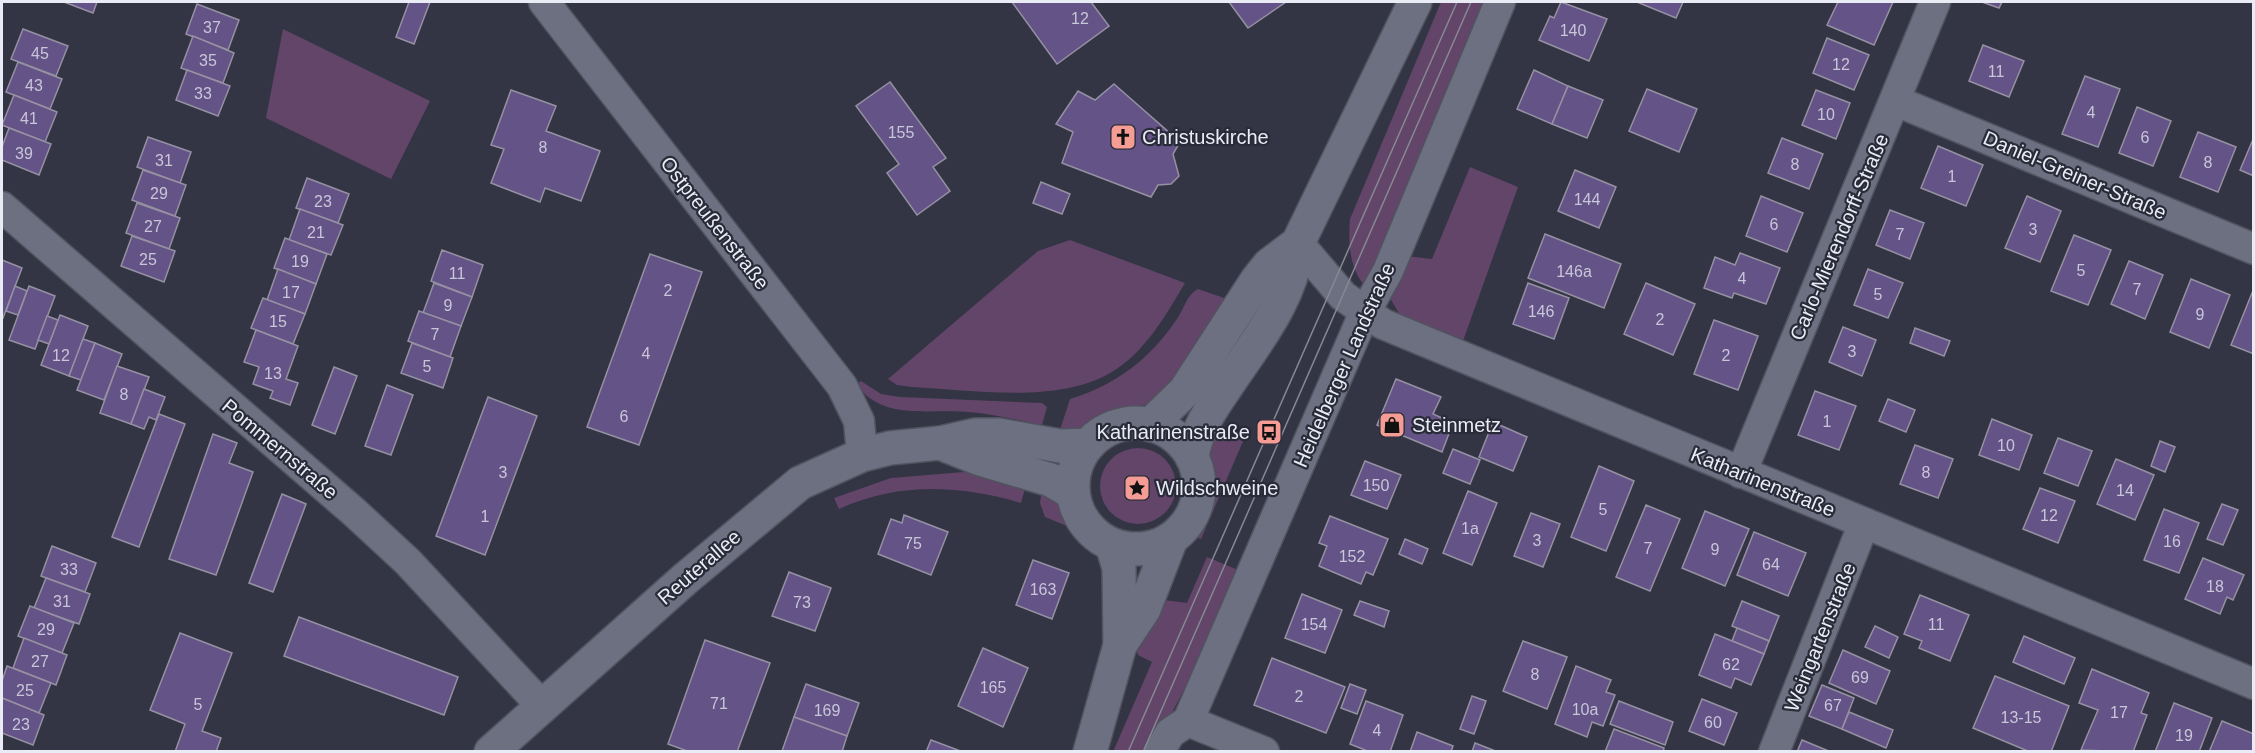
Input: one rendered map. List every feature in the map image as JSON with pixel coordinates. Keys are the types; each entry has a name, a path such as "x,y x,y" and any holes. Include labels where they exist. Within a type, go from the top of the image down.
{"street":[{"name":"Ostpreußenstraße","path":"544,2 842,386 855,408 862,455"},
{"path":"1192,457 1194,444 1208,413 1282,299 1294,272 1298,243 1326,190 1415,2"},
{"name":"Heidelberger Landstraße","path":"1160,752 1170,733 1188,721 1364,314 1388,271 1500,2"},
{"name":"Carlo-Mierendorff-Straße","path":"1741,473 1935,2"},
{"name":"Daniel-Greiner-Straße","path":"1896,101 2253,249"},
{"name":"Pommernstraße","path":"2,207 354,512 408,562 542,706"},
{"path":"1150,424 1185,391 1269,265 1298,243"},
{"name":"Katharinenstraße","path":"1298,243 1343,296 1364,314 1383,324 2253,684"},
{"path":"1133,423 1150,424 1175,436 1192,457 1198,475 1199,494 1194,511 1185,527 1171,539 1144,549 1112,545 1087,525 1076,507 1073,493 1074,476 1079,459 1088,445 1101,434 1116,426 1133,423"},
{"name":"Reuterallee","path":"491,752 784,494 836,465 890,448 940,443 975,435 999,435 1060,446 1088,445"},
{"name":"Reuterallee","path":"940,443 1000,466 1051,480 1073,493"},
{"name":"Weingartenstraße","path":"1774,752 1864,523"},
{"path":"1120,645 1144,609 1171,539"},
{"path":"1090,752 1120,645 1119,568 1112,545"},
{"path":"1188,721 1264,752"}],"shaded area":[{"path":"1441,2 1484,2 1457,64 1460,74 1368,289 1353,265 1349,237 1350,219"},
{"path":"283,29 430,101 391,179 266,118"},
{"path":"1470,167 1518,187 1463,341 1400,315 1390,298 1405,256 1432,259"},
{"path":"1070,240 1185,283 1144,345 1122,365 1089,383 1040,392 987,392 912,387 897,385 888,379 1038,251"},
{"path":"1198,289 1230,300 1158,401 1116,413 1081,432 1060,430 1070,399 1102,386 1131,369 1167,333 1188,298"},
{"path":"861,381 881,394 900,397 1042,403 1047,407 1042,425 978,413 893,409 867,396 857,384"},
{"path":"1219,428 1244,439 1201,539 1194,537 1209,509 1211,456 1213,442"},
{"path":"1138,448 1152,451 1165,459 1173,472 1176,486 1173,500 1165,513 1152,521 1138,524 1124,521 1111,513 1103,500 1100,486 1103,472 1111,459 1124,451"},
{"path":"964,472 1027,481 1021,503 975,493 929,489 884,494 839,509 834,498 891,478"},
{"path":"1042,488 1060,503 1074,529 1045,517 1040,503"},
{"path":"1207,557 1238,570 1192,674 1152,751 1113,752 1152,662 1138,655 1136,649 1157,599 1187,603"}],"building":[{"path":"64,2 97,2 93,13"},
{"path":"409,2 430,2 414,44 396,37"},
{"path":"1012,2 1091,2 1109,26 1057,64"},
{"path":"1229,2 1286,2 1248,28"},
{"path":"1561,2 1607,19 1589,61 1539,40 1550,16 1554,18"},
{"path":"1637,2 1683,2 1676,18"},
{"path":"1838,2 1893,2 1874,45 1827,25"},
{"path":"1982,2 2002,2 1999,8"},
{"path":"197,4 239,20 228,50 186,34"},
{"path":"23,29 68,46 56,76 11,59"},
{"path":"193,36 234,53 223,83 181,68"},
{"path":"1827,38 1869,55 1854,90 1813,73"},
{"path":"1983,45 2024,61 2009,97 1969,81"},
{"path":"18,62 62,79 50,109 6,92"},
{"path":"187,70 230,86 218,116 176,100"},
{"path":"1534,70 1568,86 1552,124 1517,109"},
{"path":"2085,76 2120,89 2098,147 2062,134"},
{"path":"890,82 946,158 933,167 950,191 917,215 887,173 899,164 856,106"},
{"name":"Christuskirche","path":"1114,84 1180,142 1173,154 1179,176 1171,184 1158,185 1151,197 1062,163 1073,132 1056,124 1078,91 1095,100"},
{"path":"1568,86 1603,100 1587,138 1552,124"},
{"path":"1647,89 1697,109 1679,152 1629,131"},
{"path":"511,90 556,106 546,131 600,151 581,201 545,188 540,202 491,183 504,149 491,145"},
{"path":"1816,90 1850,103 1836,139 1802,125"},
{"path":"14,95 57,112 45,142 2,125"},
{"path":"2137,107 2171,121 2153,166 2119,153"},
{"path":"9,128 51,144 39,175 2,160 2,147"},
{"path":"2198,132 2236,147 2218,192 2180,177"},
{"path":"148,137 191,152 180,183 137,167"},
{"path":"2254,137 2254,176 2240,170"},
{"path":"1782,138 1823,154 1809,189 1768,173"},
{"path":"1938,146 1983,165 1966,206 1921,188"},
{"path":"143,170 186,185 175,216 132,200"},
{"path":"1575,170 1616,187 1599,228 1558,211"},
{"path":"307,178 349,194 338,223 296,208"},
{"path":"1041,182 1070,194 1062,214 1033,203"},
{"path":"1761,196 1803,213 1787,252 1746,236"},
{"path":"2027,196 2061,211 2040,262 2005,248"},
{"path":"137,203 180,218 169,249 126,233"},
{"path":"300,209 343,225 331,255 289,240"},
{"path":"1890,210 1924,223 1910,259 1876,245"},
{"path":"1545,234 1621,264 1604,308 1528,278"},
{"path":"2074,235 2111,250 2088,305 2051,291"},
{"path":"132,236 175,251 164,282 121,266"},
{"path":"285,238 327,254 316,284 274,268"},
{"path":"442,250 483,265 472,297 431,281"},
{"path":"1740,253 1780,268 1766,304 1734,293 1732,298 1704,288 1715,257 1735,265"},
{"path":"650,254 702,272 639,445 587,427"},
{"path":"2,260 22,268 3,318 2,317"},
{"path":"2129,261 2163,275 2145,319 2111,304"},
{"path":"278,269 316,284 305,314 267,300"},
{"path":"1868,269 1903,283 1888,318 1854,305"},
{"path":"2191,279 2230,295 2209,348 2170,332"},
{"path":"434,283 472,297 461,326 423,313"},
{"path":"1528,283 1569,298 1554,339 1513,324"},
{"path":"1646,283 1695,304 1673,355 1624,334"},
{"path":"15,286 27,291 18,315 6,311"},
{"path":"29,286 55,296 35,349 9,340"},
{"path":"2252,293 2254,294 2254,354 2231,345"},
{"path":"263,298 305,314 293,344 251,328"},
{"path":"419,311 461,326 450,357 408,341"},
{"path":"60,315 88,326 69,376 41,365"},
{"path":"47,316 58,320 49,344 38,340"},
{"path":"1714,320 1758,336 1738,390 1694,374"},
{"path":"1843,327 1876,340 1862,376 1829,362"},
{"path":"1915,328 1950,341 1944,356 1910,343"},
{"path":"256,330 298,346 286,379 298,383 290,405 270,398 273,391 253,384 259,367 244,362"},
{"path":"83,339 95,343 81,380 69,376"},
{"path":"95,343 122,354 104,400 77,390"},
{"path":"412,343 453,358 443,388 401,373"},
{"path":"117,366 149,377 131,424 100,413"},
{"path":"334,367 357,376 335,434 312,425"},
{"path":"1396,379 1441,397 1433,414 1453,423 1442,452 1377,425"},
{"path":"387,385 413,395 391,455 365,446"},
{"path":"144,389 165,397 156,420 149,417 144,429 131,424"},
{"path":"1815,391 1856,406 1839,450 1798,435"},
{"path":"488,397 537,416 485,555 436,536"},
{"path":"1888,399 1915,410 1906,432 1879,421"},
{"path":"159,414 185,424 139,547 112,537"},
{"path":"1992,419 2032,435 2019,470 1979,455"},
{"path":"1493,422 1527,437 1513,471 1479,457"},
{"path":"213,434 237,443 229,463 253,472 216,575 169,559"},
{"path":"2058,438 2092,451 2078,486 2044,473"},
{"path":"2160,441 2175,447 2165,472 2151,466"},
{"path":"1915,445 1953,459 1938,498 1900,484"},
{"path":"1453,449 1480,460 1470,484 1443,473"},
{"path":"2116,459 2154,475 2135,520 2097,504"},
{"path":"1365,461 1401,475 1387,509 1351,495"},
{"path":"1599,466 1634,481 1606,551 1571,537"},
{"path":"2040,488 2075,501 2058,543 2023,529"},
{"path":"1468,491 1497,503 1472,565 1443,553"},
{"path":"282,494 306,504 273,592 249,583"},
{"path":"2222,504 2238,510 2223,545 2207,539"},
{"path":"1646,505 1680,519 1650,591 1616,577"},
{"path":"2164,509 2199,523 2179,573 2144,560"},
{"path":"1705,511 1749,529 1725,586 1682,568"},
{"path":"1531,513 1560,524 1543,567 1514,556"},
{"path":"904,515 948,532 931,575 878,554 891,519 902,523"},
{"path":"1330,516 1388,539 1373,575 1366,572 1361,584 1319,566 1327,546 1319,543"},
{"path":"1754,532 1806,553 1788,596 1737,575"},
{"path":"1405,539 1428,549 1422,564 1399,554"},
{"path":"52,546 96,563 85,592 41,576"},
{"path":"2203,558 2244,575 2233,600 2227,597 2220,614 2185,599"},
{"path":"1033,560 1069,573 1052,619 1016,605"},
{"path":"789,572 831,588 815,631 772,616"},
{"path":"46,578 90,594 79,624 34,608"},
{"path":"1302,594 1342,610 1325,653 1285,638"},
{"path":"1920,595 1969,615 1950,661 1919,648 1922,641 1904,634"},
{"path":"1360,601 1389,611 1384,627 1354,615"},
{"path":"1742,601 1779,616 1769,641 1732,626"},
{"path":"30,606 74,623 62,653 18,636"},
{"path":"299,617 458,677 444,715 284,656"},
{"path":"1875,626 1898,637 1889,658 1865,647"},
{"path":"1737,628 1769,641 1764,654 1732,641"},
{"path":"180,633 232,653 202,731 221,738 216,752 175,752 185,724 150,710"},
{"path":"1715,634 1764,654 1751,685 1735,678 1731,688 1699,675"},
{"path":"2024,636 2075,658 2064,684 2013,662"},
{"path":"24,638 67,655 56,685 13,668"},
{"path":"705,640 770,663 737,752 690,752 668,744"},
{"path":"1523,641 1567,657 1547,709 1503,691"},
{"path":"983,648 1028,668 1003,727 958,706"},
{"path":"1843,650 1890,671 1876,704 1829,683"},
{"path":"1272,658 1345,687 1326,733 1254,705"},
{"path":"7,666 51,683 39,713 2,698 2,681"},
{"path":"1576,666 1611,680 1606,692 1615,695 1603,726 1592,722 1587,737 1555,724"},
{"path":"2092,669 2149,693 2141,713 2147,715 2133,752 2081,750 2098,710 2079,703"},
{"path":"1995,676 2069,706 2051,752 2030,752 1973,728"},
{"path":"806,684 859,703 847,736 794,717"},
{"path":"1350,684 1366,690 1357,714 1341,708"},
{"path":"1822,685 1854,698 1842,729 1809,716"},
{"path":"1472,696 1486,701 1474,734 1460,729"},
{"path":"2,698 44,715 33,745 2,733"},
{"path":"1702,699 1737,713 1724,745 1689,731"},
{"path":"1366,701 1403,715 1390,752 1370,752 1350,744"},
{"path":"1619,701 1673,722 1665,745 1610,724"},
{"path":"2174,703 2212,718 2199,752 2155,752"},
{"path":"1849,712 1893,730 1886,748 1842,729"},
{"path":"794,717 847,736 842,752 782,751"},
{"path":"2222,721 2254,734 2254,752 2209,752"},
{"path":"1614,729 1664,748 1663,752 1605,752"},
{"path":"1417,732 1453,746 1451,752 1410,752"},
{"path":"931,740 963,752 926,752"},
{"path":"1802,740 1831,752 1797,752"},
{"path":"1475,743 1498,752 1472,752"}],"tram line":[{"path":"1128,752 1457,2"},
{"path":"1143,752 1471,2"}],"place":[{"name":"Christuskirche","path":"1123,137"},
{"name":"Steinmetz","path":"1392,425"},
{"name":"Katharinenstraße","path":"1269,432"},
{"name":"Wildschweine","path":"1137,488"}]}
